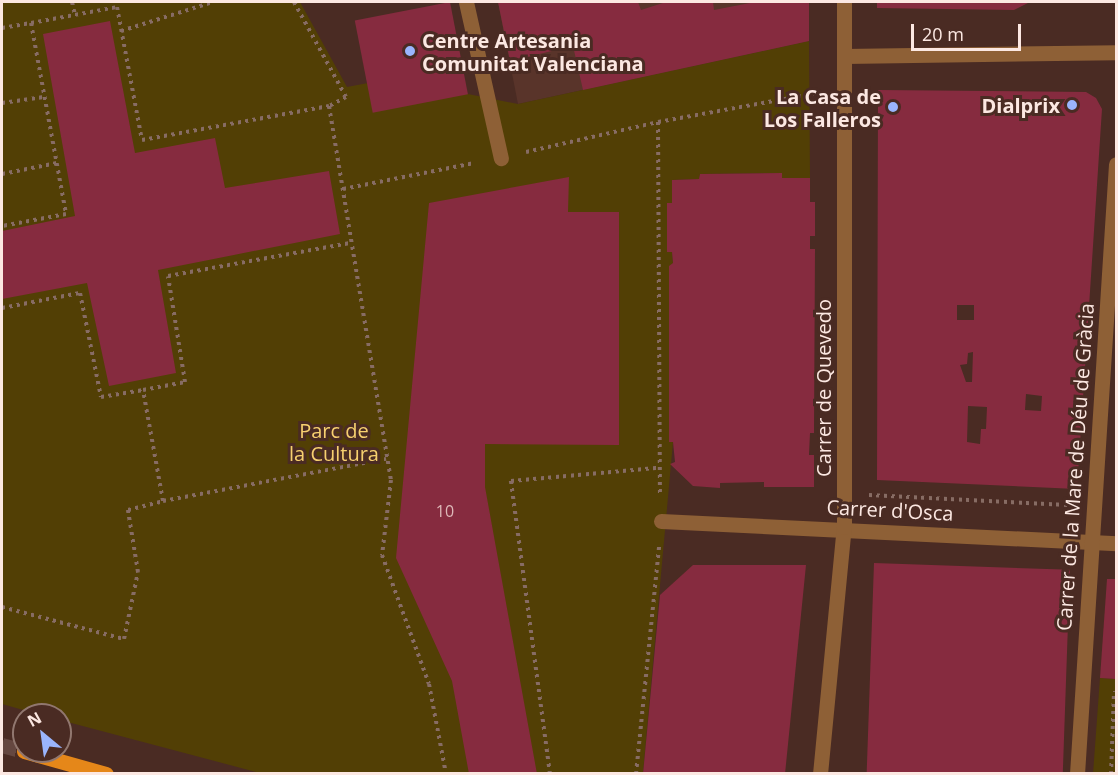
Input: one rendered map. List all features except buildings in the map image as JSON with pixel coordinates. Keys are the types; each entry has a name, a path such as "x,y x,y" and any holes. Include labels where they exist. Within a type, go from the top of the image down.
{"main road":[{"path":"67,763 106,774"}],"street":[{"path":"466,2 501,158"},
{"name":"Carrer de Quevedo","path":"820,774 844,527 844,2"},
{"path":"844,56 1116,52"},
{"name":"Carrer de la Mare de Déu de Gràcia","path":"1077,774 1116,164"},
{"name":"Carrer d'Osca","path":"661,521 844,527 1116,543"},
{"path":"1092,542 1116,537"}],"path":[{"path":"72,2 75,16"},
{"path":"121,31 213,2"},
{"path":"2,28 117,7 142,140 329,106 346,97 294,2"},
{"path":"2,226 66,214 31,22"},
{"path":"343,189 501,158 658,122 845,90"},
{"path":"2,103 44,97"},
{"path":"329,106 390,480 382,555 429,684 446,774"},
{"path":"636,774 661,521 658,468 658,122"},
{"path":"2,174 57,163"},
{"path":"2,308 80,293 101,397 143,390 185,382 168,276 350,243"},
{"path":"143,390 163,501"},
{"path":"2,607 124,639 138,572 128,510 163,501 386,459"},
{"path":"550,774 510,481 658,468"},
{"name":"Carrer d'Osca","path":"844,503 870,494 1094,506"},
{"path":"1111,774 1116,691"}],"shaded area":[{"path":"498,2 809,2 809,41 518,104"}],"green space":[{"name":"Parc de la Cultura","path":"2,2 300,2 347,87 368,83 468,94 518,104 809,41 810,178 782,178 781,173 700,174 699,179 672,180 672,203 667,203 667,252 672,252 673,263 669,267 669,441 673,442 643,773 260,773 72,723 72,703 12,703 12,707 2,704"},
{"path":"1100,678 1116,679 1116,773 1093,774"}],"tunnel":[{"path":"2,745 12,748"}],"place":[{"name":"Centre Artesania Comunitat Valenciana","path":"410,51"},
{"name":"Dialprix","path":"1072,105"},
{"name":"La Casa de Los Falleros","path":"893,107"}]}
